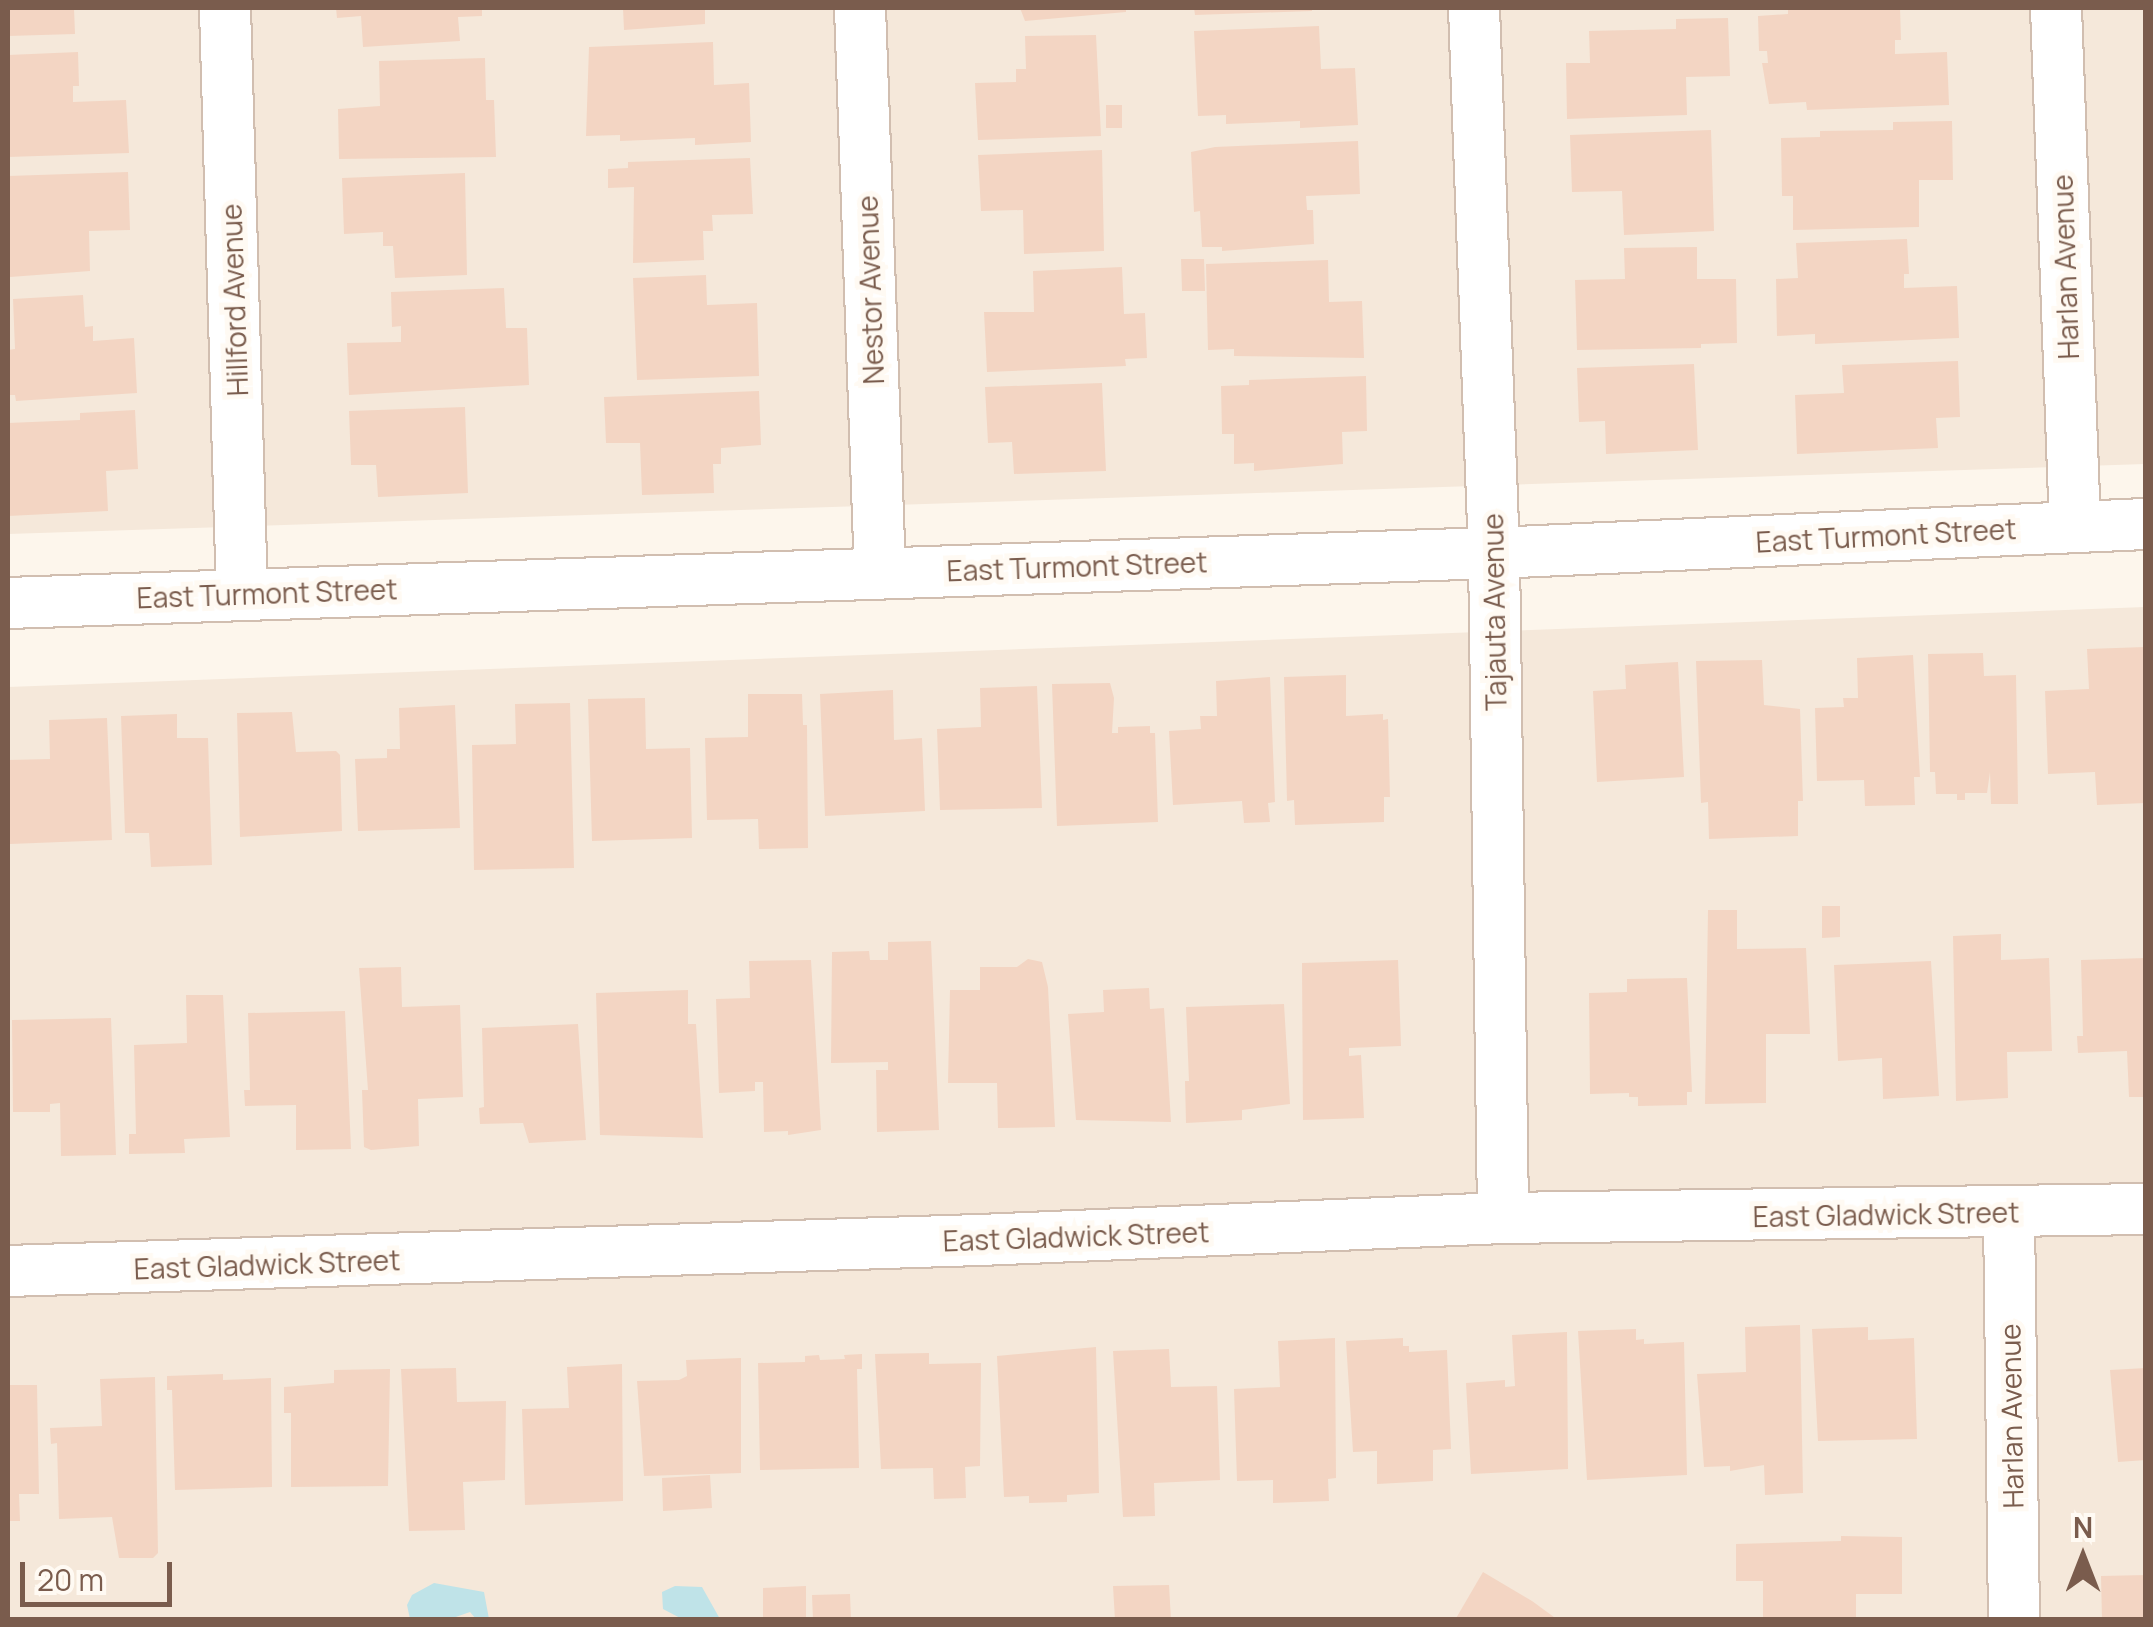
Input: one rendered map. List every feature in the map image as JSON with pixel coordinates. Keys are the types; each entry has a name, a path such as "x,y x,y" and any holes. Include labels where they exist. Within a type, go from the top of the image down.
{"street":[{"name":"Hillford Avenue","path":"226,8 242,594"},
{"name":"Nestor Avenue","path":"860,8 880,572"},
{"name":"Tajauta Avenue","path":"1474,8 1494,553 1502,1218"},
{"name":"Harlan Avenue","path":"2056,8 2075,526"},
{"name":"East Turmont Street","path":"8,603 1494,553 2146,524"},
{"name":"East Gladwick Street","path":"8,1272 921,1243 1502,1218 2146,1209"},
{"name":"Harlan Avenue","path":"2009,1212 2014,1620"}],"shaded area":[{"path":"8,8 2145,8 2145,464 8,534"},
{"path":"2145,607 2145,1619 8,1619 8,687"}],"water":[{"path":"434,1583 484,1592 489,1619 476,1619 470,1612 450,1619 410,1619 407,1605 412,1595"},
{"path":"675,1586 702,1587 720,1619 682,1619 663,1609 662,1592"}],"building":[{"path":"8,8 74,8 75,34 8,36"},
{"path":"336,8 482,8 482,16 458,17 460,41 363,47 361,16 337,18"},
{"path":"623,8 705,8 705,24 624,30"},
{"path":"1020,8 1126,8 1126,12 1025,21"},
{"path":"1194,8 1312,8 1312,11 1195,15"},
{"path":"1900,8 1901,40 1895,40 1895,54 1947,52 1949,105 1807,110 1806,102 1769,104 1762,63 1768,63 1767,51 1759,51 1758,16 1788,14 1788,10"},
{"path":"1728,18 1730,76 1686,77 1687,115 1567,119 1566,63 1590,63 1589,31 1676,29 1676,19"},
{"path":"1319,26 1321,69 1355,68 1358,125 1300,128 1300,121 1226,124 1226,115 1198,116 1194,31"},
{"path":"1096,35 1101,136 978,140 975,83 1016,82 1016,69 1026,69 1025,36"},
{"path":"713,42 714,85 749,83 751,142 695,145 695,138 620,141 620,135 586,136 589,47"},
{"path":"78,52 79,86 73,86 73,102 126,100 129,153 8,157 8,55"},
{"path":"485,58 486,100 494,100 496,157 339,159 338,109 380,106 379,61"},
{"path":"1106,105 1122,105 1122,128 1106,128"},
{"path":"1952,121 1953,180 1919,180 1919,227 1793,230 1793,196 1782,196 1781,138 1820,137 1820,131 1893,130 1893,122"},
{"path":"1711,130 1714,231 1624,235 1622,191 1572,192 1570,135"},
{"path":"1358,141 1360,194 1306,196 1307,210 1313,210 1314,244 1222,251 1222,247 1202,247 1200,211 1194,212 1191,152 1215,147"},
{"path":"1102,150 1104,251 1024,254 1023,210 981,211 978,155"},
{"path":"750,158 753,214 712,215 713,231 703,231 704,260 633,263 634,187 608,188 608,169 628,168 628,162"},
{"path":"128,172 130,230 89,231 90,271 10,277 8,176"},
{"path":"465,173 467,275 395,278 393,246 383,246 383,232 344,234 342,178"},
{"path":"1907,239 1909,274 1904,274 1904,288 1957,286 1959,338 1815,344 1815,334 1777,336 1776,279 1798,278 1796,243"},
{"path":"1697,247 1697,279 1736,279 1737,343 1701,344 1701,348 1577,350 1575,280 1625,279 1624,248"},
{"path":"1181,259 1204,259 1205,291 1182,291"},
{"path":"1328,260 1329,302 1362,301 1364,358 1234,356 1234,349 1208,350 1206,264"},
{"path":"1122,267 1124,314 1145,313 1147,358 1125,359 1126,366 987,372 984,312 1034,312 1033,271"},
{"path":"706,275 707,305 757,303 759,376 637,380 633,278"},
{"path":"504,288 506,328 527,328 529,385 349,395 347,343 401,342 401,326 392,327 391,292"},
{"path":"83,295 85,327 93,326 93,341 134,338 137,393 16,401 15,395 8,395 8,350 15,349 13,299"},
{"path":"1958,361 1960,417 1936,418 1938,448 1797,454 1795,395 1844,393 1842,365"},
{"path":"1694,364 1698,450 1606,454 1605,421 1579,422 1577,368"},
{"path":"1366,376 1367,431 1342,432 1343,464 1254,471 1254,463 1234,464 1234,434 1222,434 1221,386 1249,385 1249,380"},
{"path":"1102,383 1106,471 1014,474 1012,442 988,443 985,387"},
{"path":"759,391 761,445 721,448 721,464 713,464 714,493 642,495 640,443 606,443 604,397"},
{"path":"465,407 468,493 378,497 376,465 351,465 349,411"},
{"path":"135,410 138,469 106,471 108,511 8,516 8,423 80,420 80,413"},
{"path":"2145,647 2146,803 2097,805 2095,772 2048,774 2045,691 2089,689 2087,649"},
{"path":"1983,653 1984,676 2016,675 2018,804 1991,804 1990,772 1987,793 1965,793 1965,800 1957,800 1957,794 1936,794 1935,772 1930,772 1928,654"},
{"path":"1913,655 1920,777 1914,777 1915,805 1865,806 1864,780 1817,781 1815,708 1844,707 1843,698 1858,698 1857,658"},
{"path":"1762,660 1764,705 1800,709 1803,801 1798,801 1798,836 1709,839 1708,802 1701,803 1696,661"},
{"path":"1678,662 1684,777 1597,782 1593,691 1626,689 1625,665"},
{"path":"1346,675 1346,716 1383,714 1383,720 1388,719 1390,797 1384,797 1384,822 1295,825 1294,800 1287,801 1284,677"},
{"path":"1270,677 1275,802 1268,803 1270,822 1244,823 1242,801 1173,805 1169,731 1201,729 1200,716 1217,716 1216,681"},
{"path":"1110,683 1114,698 1112,733 1118,733 1118,727 1150,726 1150,733 1155,733 1158,822 1057,826 1052,684"},
{"path":"1037,686 1042,808 940,810 937,729 981,727 980,688"},
{"path":"893,690 894,740 922,738 925,811 825,816 820,694"},
{"path":"748,694 802,694 803,725 807,725 808,848 759,849 758,819 707,820 705,738 748,737"},
{"path":"645,698 646,749 690,748 692,838 592,841 588,699"},
{"path":"570,703 574,868 474,870 472,745 516,744 515,704"},
{"path":"455,705 460,828 358,831 355,759 387,758 387,749 400,749 399,708"},
{"path":"292,712 296,752 336,751 340,755 342,831 240,837 237,713"},
{"path":"177,714 177,738 208,738 212,865 151,867 149,833 125,833 121,716"},
{"path":"107,718 112,840 10,844 8,760 50,759 49,720"},
{"path":"1822,906 1840,906 1840,937 1822,938"},
{"path":"1708,910 1737,910 1737,949 1806,948 1810,1034 1766,1034 1766,1103 1705,1104"},
{"path":"2001,934 2001,960 2049,958 2052,1051 2007,1052 2008,1098 1956,1101 1953,936"},
{"path":"931,941 939,1130 877,1132 876,1070 888,1070 888,1062 831,1063 832,952 869,951 870,960 888,960 888,942"},
{"path":"2146,958 2146,1097 2129,1097 2127,1051 2078,1053 2077,1036 2083,1036 2081,960"},
{"path":"1028,959 1042,962 1048,987 1055,1127 998,1128 997,1083 948,1083 950,990 980,990 980,967 1017,967"},
{"path":"811,960 821,1130 788,1135 788,1131 764,1132 763,1082 755,1082 755,1091 719,1093 716,999 750,998 749,961"},
{"path":"1398,960 1401,1046 1349,1048 1349,1056 1361,1055 1364,1118 1303,1120 1302,963"},
{"path":"1931,961 1939,1096 1883,1099 1882,1058 1838,1061 1834,965"},
{"path":"401,967 402,1007 460,1005 463,1097 418,1099 419,1146 371,1150 364,1147 362,1090 368,1090 359,968"},
{"path":"1687,978 1692,1092 1687,1092 1687,1105 1638,1106 1638,1097 1629,1097 1629,1093 1590,1094 1589,993 1627,992 1627,979"},
{"path":"1149,988 1150,1009 1164,1008 1171,1122 1076,1120 1068,1014 1104,1012 1103,990"},
{"path":"688,990 688,1024 696,1024 703,1138 600,1135 596,993"},
{"path":"186,995 223,995 230,1137 184,1139 185,1153 129,1154 129,1134 136,1134 134,1045 187,1043"},
{"path":"1284,1004 1290,1104 1242,1110 1242,1120 1186,1123 1186,1007"},
{"path":"345,1011 351,1149 296,1150 296,1105 245,1106 244,1090 250,1090 248,1013"},
{"path":"111,1018 116,1155 61,1156 60,1103 50,1104 50,1112 13,1112 12,1020"},
{"path":"578,1024 586,1140 529,1143 523,1123 480,1124 479,1108 484,1107 482,1028"},
{"path":"1800,1325 1803,1493 1765,1495 1764,1465 1730,1471 1730,1466 1704,1467 1697,1374 1746,1372 1745,1327"},
{"path":"1868,1327 1868,1340 1914,1338 1917,1439 1818,1441 1812,1329"},
{"path":"1636,1329 1636,1340 1644,1339 1644,1344 1684,1342 1687,1475 1587,1480 1578,1331"},
{"path":"1567,1332 1568,1469 1471,1474 1466,1383 1505,1380 1505,1387 1515,1386 1512,1335"},
{"path":"1335,1338 1336,1478 1328,1479 1329,1501 1273,1503 1273,1480 1237,1481 1234,1389 1280,1387 1278,1341"},
{"path":"1403,1338 1403,1346 1409,1346 1409,1352 1447,1350 1451,1449 1433,1450 1433,1481 1377,1484 1377,1451 1353,1452 1346,1341"},
{"path":"1096,1347 1099,1493 1067,1495 1067,1502 1029,1503 1029,1496 1004,1497 997,1356"},
{"path":"1169,1349 1171,1387 1217,1386 1220,1480 1154,1483 1155,1516 1123,1517 1113,1351"},
{"path":"929,1353 929,1364 981,1363 980,1466 965,1467 966,1498 934,1499 933,1468 881,1469 875,1354"},
{"path":"862,1354 862,1369 857,1369 859,1468 760,1470 758,1363 805,1362 805,1356 819,1355 820,1360 845,1359 844,1355"},
{"path":"741,1358 741,1473 644,1476 637,1381 679,1380 687,1376 686,1360"},
{"path":"622,1364 623,1501 525,1505 522,1409 569,1408 567,1367"},
{"path":"456,1368 457,1402 506,1401 505,1480 463,1482 465,1530 409,1531 401,1369"},
{"path":"2146,1368 2146,1460 2118,1462 2110,1370"},
{"path":"390,1369 388,1486 291,1487 291,1413 284,1413 284,1387 334,1383 334,1370"},
{"path":"223,1374 223,1380 271,1378 272,1487 175,1490 172,1390 167,1390 167,1376"},
{"path":"155,1377 158,1553 153,1558 119,1558 112,1517 59,1519 57,1443 51,1444 50,1428 102,1426 100,1379"},
{"path":"8,1385 37,1385 39,1494 19,1494 20,1521 8,1521"},
{"path":"710,1475 712,1508 663,1511 662,1478"},
{"path":"1841,1536 1902,1537 1902,1594 1856,1594 1856,1620 1763,1620 1763,1581 1736,1581 1736,1544 1841,1541"},
{"path":"1483,1572 1532,1601 1558,1620 1455,1620"},
{"path":"2146,1575 2146,1620 2102,1620 2101,1576"},
{"path":"1169,1585 1171,1620 1115,1620 1113,1586"},
{"path":"806,1586 806,1620 763,1620 763,1588"},
{"path":"850,1594 851,1620 813,1620 812,1595"}]}
